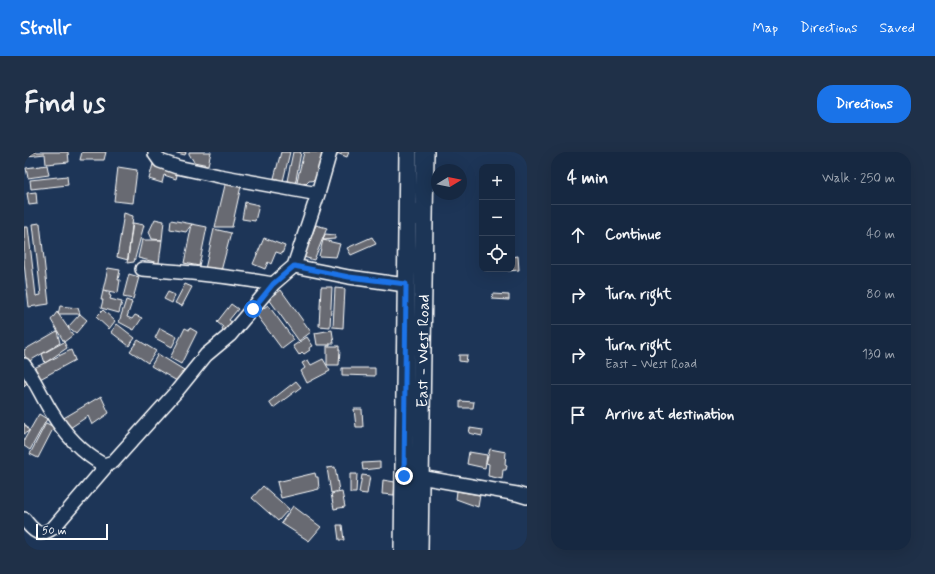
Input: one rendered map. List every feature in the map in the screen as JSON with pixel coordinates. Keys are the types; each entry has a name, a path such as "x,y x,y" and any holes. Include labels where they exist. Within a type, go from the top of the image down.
{"main road":[{"name":"East - West Road","path":"402,550 408,152"},
{"name":"East - West Road","path":"419,550 425,152"}],"street":[{"path":"155,152 154,154 160,161 177,166 219,176 318,194"},
{"path":"24,519 34,532 48,532 54,528 108,464 116,459 176,392 206,355 230,335 273,284 294,266 318,194 330,152"},
{"path":"294,266 349,277 406,284"},
{"path":"142,269 190,272 248,279 273,284"},
{"path":"24,365 33,377 52,414 73,441 98,462 104,465 108,464"},
{"path":"420,478 517,494 527,497"}],"building":[{"path":"27,152 68,152 69,162 46,164 45,154 27,156"},
{"path":"82,152 106,152 104,160 80,160"},
{"path":"173,152 186,152 185,155"},
{"path":"189,152 211,152 208,165 194,162"},
{"path":"281,152 290,152 283,181 274,178"},
{"path":"293,152 301,152 295,185 287,181"},
{"path":"304,152 324,152 317,180 309,181 306,184 297,181"},
{"path":"334,152 349,152 347,157"},
{"path":"153,164 178,171 176,179 164,175 162,183 149,179"},
{"path":"47,165 49,175 28,178 26,168"},
{"path":"118,167 137,170 133,203 114,201"},
{"path":"67,176 68,185 31,189 30,180"},
{"path":"226,181 241,186 232,227 215,227"},
{"path":"36,192 37,204 29,205 27,193"},
{"path":"245,202 259,205 255,221 242,219"},
{"path":"124,213 133,216 128,260 117,257"},
{"path":"155,219 164,221 162,240 152,239 149,232"},
{"path":"171,220 192,224 186,232 170,229"},
{"path":"40,223 49,304 29,307 24,263 24,227 28,227 36,296 41,295 33,224"},
{"path":"133,223 144,225 134,262 127,263"},
{"path":"192,224 207,227 199,266 184,263"},
{"path":"316,225 327,228 314,260 303,257"},
{"path":"214,229 231,233 221,271 205,269"},
{"path":"325,234 335,235 335,239 323,240"},
{"path":"372,237 376,244 351,255 347,248"},
{"path":"264,238 285,246 282,254 276,252 271,264 268,262 265,269 253,264"},
{"path":"142,240 162,240 159,263 138,258"},
{"path":"323,240 340,244 336,257 319,256"},
{"path":"515,256 518,256 519,270 515,270"},
{"path":"108,268 120,270 118,293 103,290"},
{"path":"129,274 139,277 133,299 123,297"},
{"path":"185,284 192,287 182,306 175,303"},
{"path":"321,287 332,287 330,327 319,326"},
{"path":"335,288 345,289 343,328 333,327"},
{"path":"281,290 311,332 299,341 269,299"},
{"path":"103,291 110,293 110,299 122,302 119,313 101,308"},
{"path":"168,292 175,295 172,303 164,299"},
{"path":"493,294 509,295 509,300 492,299"},
{"path":"126,300 132,302 127,317 132,319 135,315 142,318 134,330 119,322"},
{"path":"231,304 238,309 229,320 233,323 227,333 217,322"},
{"path":"268,305 294,340 282,349 256,314"},
{"path":"60,306 78,308 80,314 58,314"},
{"path":"103,310 115,321 109,329 96,317"},
{"path":"57,312 73,335 64,342 51,320"},
{"path":"80,314 87,320 76,333 68,327"},
{"path":"117,324 135,338 129,346 111,332"},
{"path":"160,328 177,337 172,347 155,338"},
{"path":"185,328 189,330 190,328 197,332 181,364 170,358"},
{"path":"332,330 334,343 330,343 330,345 317,345 315,333"},
{"path":"57,331 60,343 28,362 24,354 24,350"},
{"path":"307,337 313,346 304,354 302,352 299,355 293,346"},
{"path":"138,340 156,351 148,363 130,351"},
{"path":"64,342 67,348 45,363 42,354"},
{"path":"327,346 339,346 339,365 327,365"},
{"path":"71,350 75,360 40,379 34,368"},
{"path":"158,354 184,370 177,381 151,366"},
{"path":"459,355 467,355 466,362 459,361"},
{"path":"323,359 330,371 307,383 301,371 305,368 302,363 308,360 311,365"},
{"path":"342,368 375,368 375,376 342,375"},
{"path":"24,378 28,382 24,386"},
{"path":"296,381 301,387 273,408 269,402"},
{"path":"101,396 109,413 92,425 88,416 70,428 62,419"},
{"path":"460,401 474,402 473,408 460,408"},
{"path":"354,409 362,409 363,427 356,427"},
{"path":"39,414 47,419 30,450 24,446 24,440"},
{"path":"24,423 29,431 24,434"},
{"path":"46,423 54,427 38,458 30,454"},
{"path":"470,428 483,430 482,436 469,433"},
{"path":"490,449 506,452 505,465 507,466 506,470 503,470 502,479 488,476 489,464 486,463"},
{"path":"469,452 487,455 485,468 467,464"},
{"path":"380,462 380,468 363,470 362,463"},
{"path":"335,467 339,491 331,493 327,468"},
{"path":"315,473 316,477 318,477 319,489 281,498 277,482"},
{"path":"350,474 357,474 356,493 350,493"},
{"path":"362,475 370,476 367,494 359,493"},
{"path":"383,480 395,482 394,495 382,494"},
{"path":"263,486 289,509 278,521 252,498"},
{"path":"457,491 480,495 478,507 456,499"},
{"path":"342,492 345,507 334,509 331,494"},
{"path":"293,506 321,527 309,541 281,523"},
{"path":"337,525 342,525 344,540 339,540"}],"route":[{"path":"253,309 273,284 294,266 349,277 406,284 404,476"}]}
